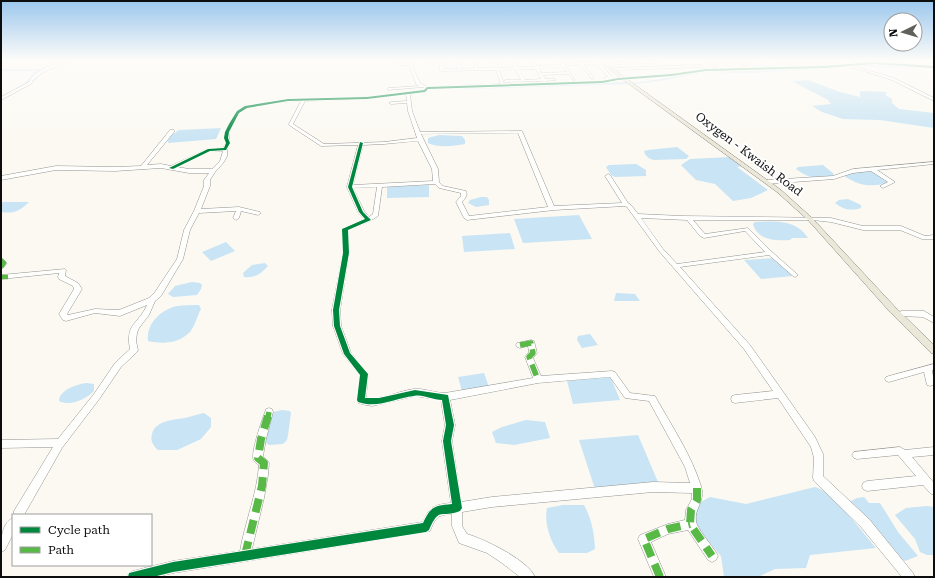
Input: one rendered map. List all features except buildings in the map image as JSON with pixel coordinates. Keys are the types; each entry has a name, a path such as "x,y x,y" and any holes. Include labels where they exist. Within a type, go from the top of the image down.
{"main road":[{"name":"Oxygen - Kwaish Road","path":"638,87 769,182 812,219 934,347"},
{"name":"Oxygen - Kwaish Road","path":"812,219 893,310 934,351"}],"street":[{"path":"1,99 22,87"},
{"path":"389,89 443,87"},
{"path":"906,87 934,100"},
{"path":"1,277 63,270 61,277 76,285 78,289 64,314 66,318 95,311 120,313 152,300 158,294 180,259 187,230 197,212 207,186 207,180 223,160 225,153 224,149 228,143 226,138 227,132 235,115 241,109 274,102 304,99 367,98 425,91 427,88"},
{"path":"408,93 410,111 420,139 434,169 436,182"},
{"path":"304,99 291,124 323,145 361,144 420,139"},
{"path":"391,103 409,102"},
{"path":"143,167 172,131"},
{"path":"419,133 520,132 552,209"},
{"path":"361,144 350,187 361,212 368,220"},
{"path":"171,168 209,150 224,149"},
{"path":"769,182 834,177 845,172 934,163"},
{"path":"925,164 934,168"},
{"path":"1,178 56,168 115,169 161,166 189,171 213,171"},
{"path":"871,169 892,182 883,186"},
{"path":"608,176 650,238 747,347 780,394 817,448 819,454 818,478 865,523 909,577"},
{"path":"350,187 436,182 441,186 464,192 464,196 460,202 467,218 552,209 626,204"},
{"path":"380,185 376,215 368,220 345,229 346,253 336,310 337,326 347,354 364,374 361,400 370,402 417,392 432,396 445,397 538,380 612,374 628,396 652,398 689,466 697,488 697,500 691,510 690,524 712,556"},
{"path":"197,212 239,209 249,212 259,211"},
{"path":"236,218 239,209"},
{"path":"636,216 812,219 834,221 863,228 901,228 924,238 934,237"},
{"path":"689,218 704,236 746,229"},
{"path":"738,218 746,229 795,275"},
{"path":"675,266 770,253"},
{"path":"1,260 4,263 1,267"},
{"path":"19,514 61,443 97,396 118,365 134,350 132,341 135,327 150,306 152,300"},
{"path":"902,314 924,314 934,320"},
{"path":"520,345 531,343 533,353 529,357 538,380"},
{"path":"889,379 931,367 930,384"},
{"path":"735,398 780,394"},
{"path":"445,397 450,425 447,441 457,508 457,526 463,539 477,542 509,559 529,577"},
{"path":"245,555 264,480 264,463 258,458 261,439 269,412"},
{"path":"1,444 61,443"},
{"path":"903,454 934,450"},
{"path":"857,455 900,451 934,490"},
{"path":"867,486 926,480"},
{"path":"133,577 173,567 426,527 431,516 437,510 492,502 653,487 697,488"},
{"path":"660,577 644,539 668,529 690,524"},
{"path":"1,546 12,525"}],"water":[{"path":"803,87 827,87 860,97 860,91 887,92 885,95 892,99 892,103 899,109 934,113 934,128 880,120 843,119 822,112 812,106 831,104 828,100"},
{"path":"221,128 216,139 168,143 169,137 179,130"},
{"path":"439,135 462,136 465,140 465,144 442,146 428,143 428,138"},
{"path":"677,147 689,156 686,159 654,160 650,159 644,151 648,150"},
{"path":"730,157 743,166 737,167 768,190 751,198 733,201 715,184 696,180 681,165 690,159"},
{"path":"636,164 646,170 646,176 615,177 611,175 606,167 609,165"},
{"path":"823,165 834,174 831,177 812,177 805,175 796,169 798,167"},
{"path":"858,172 874,172 890,182 877,185 865,185 854,182 843,175"},
{"path":"429,185 429,197 387,198 387,187"},
{"path":"487,197 489,200 489,205 476,207 468,203 470,200"},
{"path":"848,199 861,205 861,208 847,209 835,203 839,200"},
{"path":"3,202 29,202 23,208 9,213 1,212 1,204"},
{"path":"579,215 592,239 523,243 514,219"},
{"path":"770,221 791,224 797,227 808,238 792,238 790,240 768,239 763,237 755,230 753,224 755,222"},
{"path":"510,233 515,249 464,252 462,236"},
{"path":"226,242 235,251 211,261 202,252"},
{"path":"775,258 793,276 761,279 744,260"},
{"path":"265,263 268,266 260,273 251,277 244,277 243,273 252,265"},
{"path":"192,282 200,283 202,285 197,295 173,297 168,294 175,286"},
{"path":"616,293 635,294 640,301 614,301"},
{"path":"199,305 201,309 195,324 192,330 185,336 175,341 165,343 148,341 149,329 160,314 177,306"},
{"path":"590,334 598,345 582,348 577,340 578,336"},
{"path":"484,373 489,387 462,391 458,377"},
{"path":"610,376 620,400 573,404 567,381"},
{"path":"87,383 94,384 94,391 87,397 73,403 63,403 59,401 62,394 69,388"},
{"path":"282,410 290,411 291,413 287,440 283,444 269,445 264,441 273,412"},
{"path":"204,413 211,418 211,427 201,439 177,450 158,450 153,445 151,439 152,434 158,425 168,421"},
{"path":"526,420 545,422 550,438 514,445 496,443 492,432 502,427"},
{"path":"638,435 658,482 595,489 579,440"},
{"path":"815,487 822,490 838,504 876,548 810,555 806,568 775,569 758,577 724,577 721,556 694,525 697,504 710,497 746,504"},
{"path":"864,497 869,503 880,503 898,532 918,556 905,561 894,555 849,502 857,498"},
{"path":"563,505 584,505 592,527 595,549 587,553 559,553 548,532 546,514 547,508"},
{"path":"927,506 934,507 934,555 927,555 920,552 915,539 895,515 906,508"}],"waterway":[{"path":"17,89 21,87"},
{"path":"465,88 499,87"}],"marked path":[{"path":"1,260 4,263 1,267"},
{"path":"1,277 8,277"},
{"path":"520,345 531,343 533,353 529,357 538,380"},
{"path":"245,555 262,486 264,463 258,458 261,439 269,412"},
{"path":"697,488 697,500 691,510 690,524 712,556"},
{"path":"660,577 644,539 668,529 690,524"}],"cycle path":[{"path":"171,168 209,150 225,149 228,143 226,138 227,132 238,112 246,107 288,100 367,98 425,91 427,88 457,87"},
{"path":"133,577 173,567 426,527 431,516 437,510 457,508 447,441 450,425 445,397 415,393 372,402 361,400 364,374 347,354 337,326 336,310 346,253 345,229 368,220 361,212 350,187 361,143"}]}
